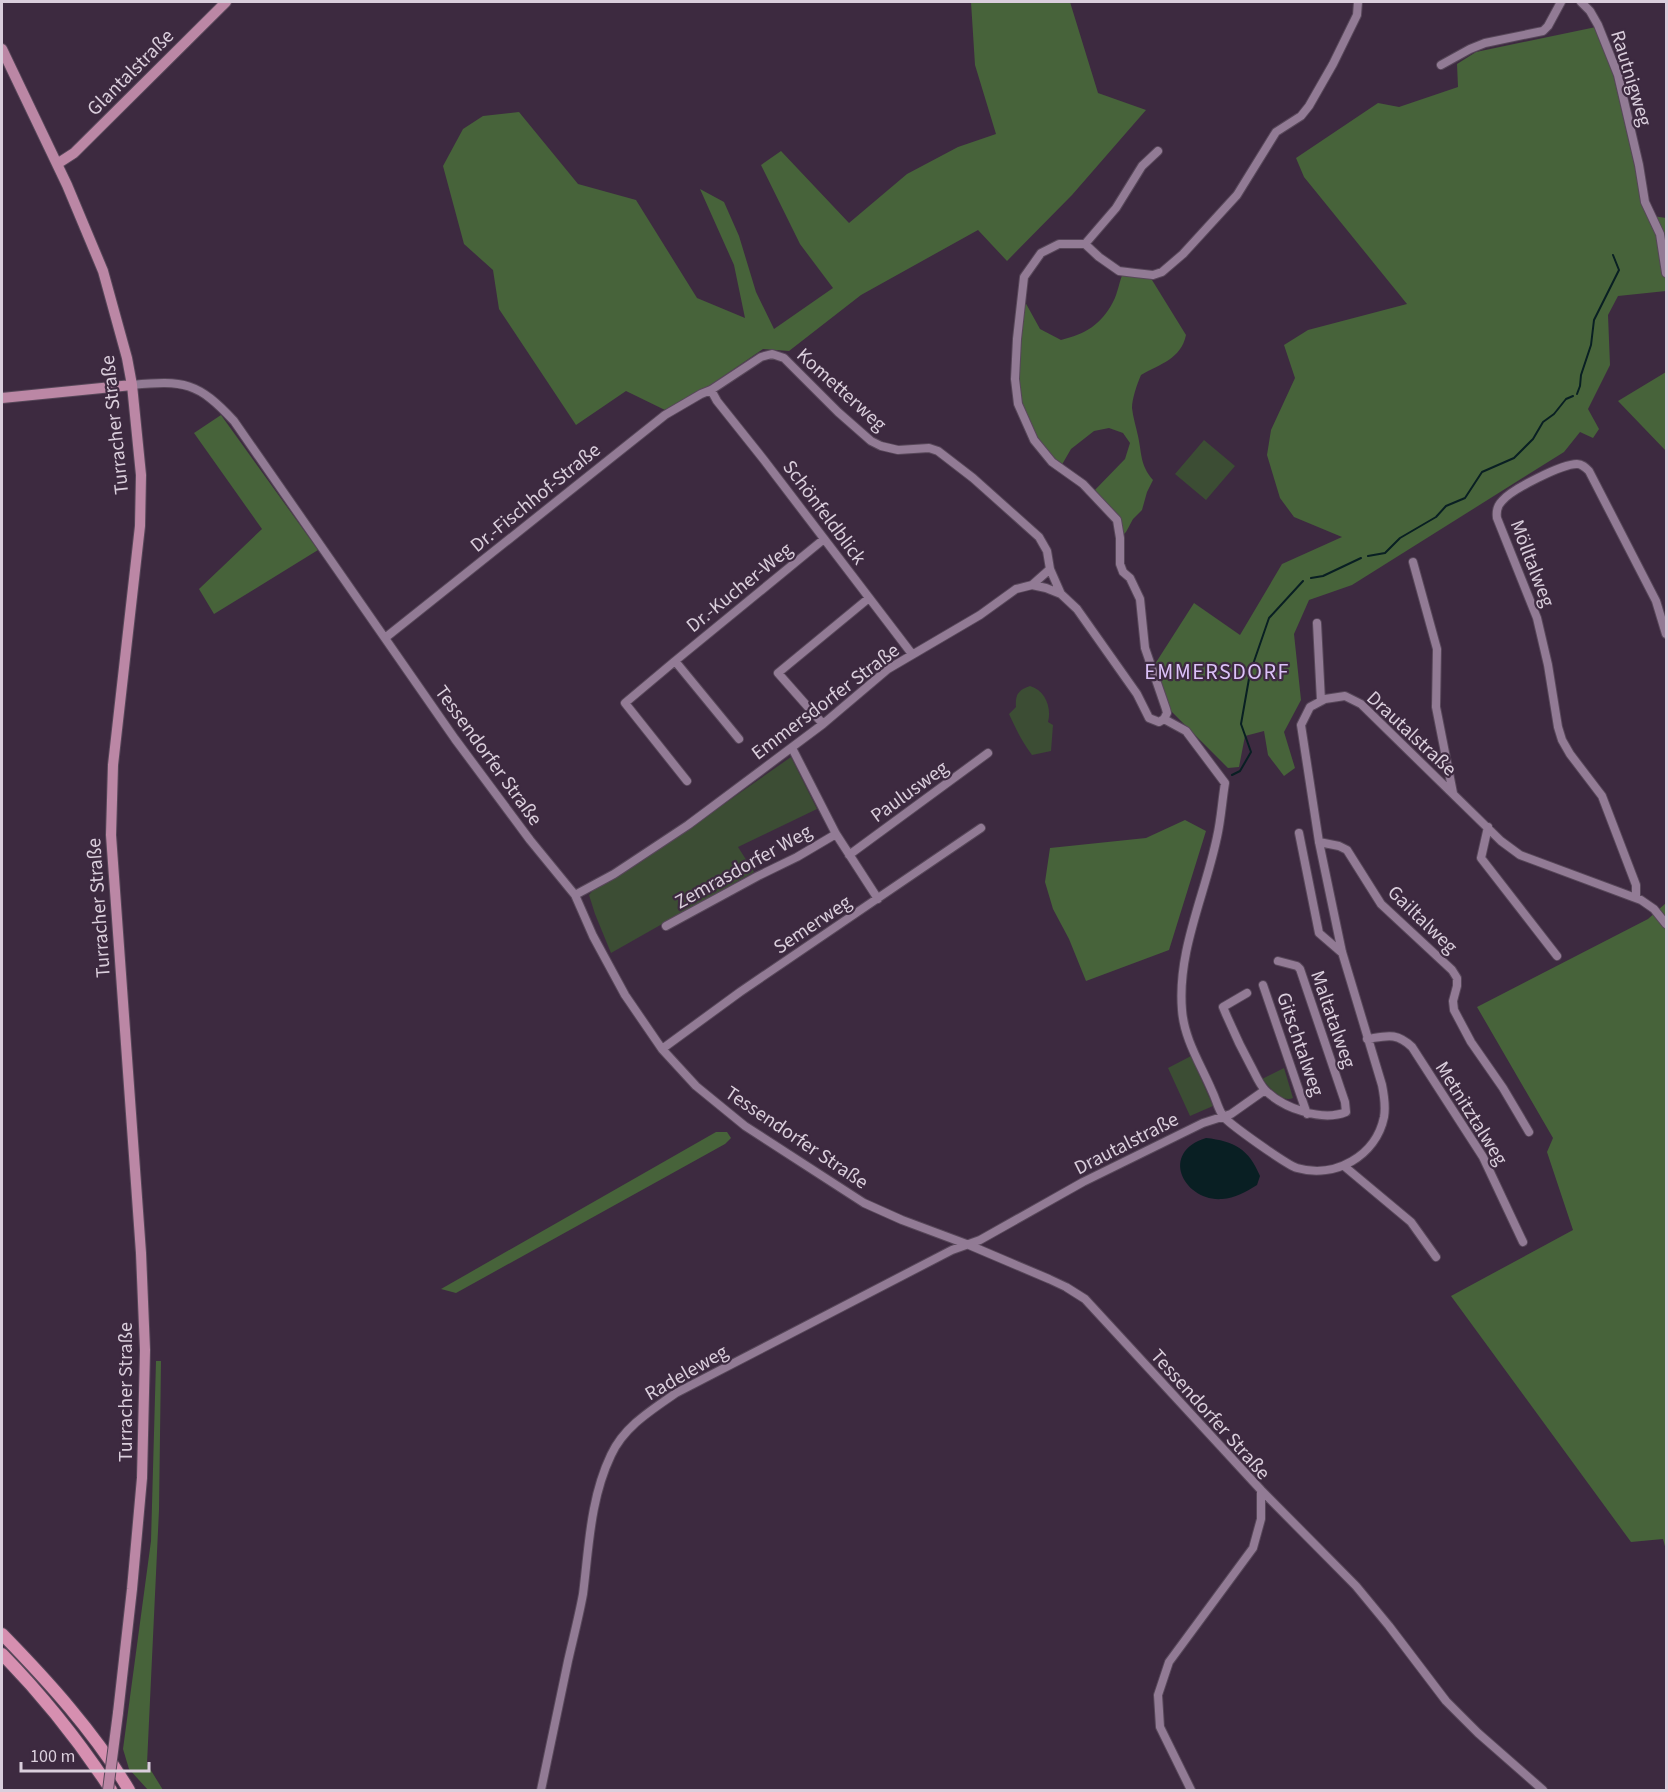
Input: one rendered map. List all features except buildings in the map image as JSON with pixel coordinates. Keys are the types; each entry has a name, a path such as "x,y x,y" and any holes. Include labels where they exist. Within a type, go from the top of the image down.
{"highway":[{"path":"2,1634 80,1720 129,1791"},
{"path":"2,1653 69,1730 110,1791"}],"main road":[{"name":"Glantalstraße","path":"57,164 74,153 226,2"},
{"name":"Turracher Straße","path":"2,49 67,185 104,271 132,385 141,475 140,526 113,765 111,835 141,1253 145,1350 142,1478 110,1791"},
{"path":"2,398 132,385"}],"street":[{"path":"1032,585 1061,594 1085,618 1137,694 1149,718 1159,722 1164,719 1166,709 1145,648 1140,599 1120,564 1117,520 1083,484 1052,462 1034,440 1018,404 1015,380 1024,277 1041,253 1059,244 1085,244 1119,271 1153,274 1162,272 1183,254 1237,195 1276,132 1301,116 1309,106 1357,15 1358,2"},
{"path":"1441,65 1485,43 1543,31 1561,2"},
{"name":"Rautnigweg","path":"1581,2 1599,25 1618,75 1639,165 1645,202 1660,234 1666,273"},
{"path":"1085,244 1116,208 1142,166 1158,151"},
{"name":"Kometterweg","path":"711,390 761,357 772,354 784,358 871,441 898,450 930,448 938,451 973,478 1039,537 1047,551 1050,569 1061,594"},
{"name":"Tessendorfer Straße","path":"132,385 163,382 184,384 217,403 234,421 455,739 530,840 575,895 593,936 626,995 662,1049 696,1086 745,1126 864,1203 1048,1279 1085,1299 1261,1490 1262,1519 1253,1548 1169,1662 1158,1695 1160,1727 1191,1791"},
{"name":"Dr.-Fischhof-Straße","path":"385,638 665,415 711,390"},
{"name":"Schönfeldblick","path":"711,390 717,401 912,654"},
{"name":"Mölltalweg","path":"1636,898 1636,885 1602,796 1570,754 1560,734 1537,618 1497,518 1497,507 1502,500 1537,478 1574,464 1585,466 1656,601 1666,634"},
{"name":"Dr.-Kucher-Weg","path":"687,781 625,703 824,538"},
{"path":"1413,562 1437,649 1436,707 1454,793"},
{"path":"1032,585 1050,569"},
{"name":"Emmersdorfer Straße","path":"575,895 614,874 688,825 823,724 888,669 980,615 1011,591 1032,585"},
{"path":"823,724 778,673 869,598"},
{"path":"1164,719 1186,731 1225,783 1217,837 1182,967 1182,1010 1187,1035 1224,1118 1276,1157 1296,1168 1314,1171 1344,1166 1363,1154 1373,1143 1380,1131 1385,1099 1342,952 1319,842 1302,725 1310,707 1321,701 1317,623"},
{"path":"675,661 739,739"},
{"name":"Drautalstraße","path":"1321,701 1345,696 1361,704 1501,841 1520,855 1636,898 1654,909 1666,924"},
{"path":"792,748 836,834 878,899"},
{"name":"Paulusweg","path":"849,855 988,753"},
{"path":"1488,827 1481,858 1557,956"},
{"name":"Semerweg","path":"662,1049 740,992 981,828"},
{"path":"1299,833 1319,933 1342,952"},
{"name":"Zemrasdorfer Weg","path":"666,926 836,834"},
{"name":"Gailtalweg","path":"1319,842 1347,850 1381,904 1452,970 1457,986 1453,1001 1454,1010 1471,1042 1503,1088 1528,1132"},
{"name":"Maltatalweg","path":"1278,961 1300,969 1346,1102 1346,1112 1335,1116 1307,1114"},
{"name":"Gitschtalweg","path":"1263,986 1307,1114"},
{"path":"1247,993 1223,1007 1238,1044 1264,1090 1307,1114"},
{"name":"Metnitztalweg","path":"1367,1039 1397,1036 1412,1047 1483,1157 1523,1242"},
{"name":"Drautalstraße","path":"969,1245 1083,1182 1203,1123 1224,1118 1264,1090"},
{"path":"1344,1166 1411,1222 1436,1257"},
{"name":"Radeleweg","path":"540,1791 582,1595 593,1508 611,1454 624,1435 639,1418 676,1393 952,1250 969,1245"},
{"path":"1261,1490 1356,1586 1446,1701 1543,1791"}],"green space":[{"path":"971,2 1070,2 1098,93 1146,110 1072,195 1007,261 978,230 861,295 789,351 763,349 709,386 665,410 626,391 576,425 499,309 493,270 464,244 443,166 463,129 483,116 519,112 578,184 636,200 697,298 745,318 734,265 700,189 724,202 739,236 756,292 774,329 833,288 800,244 761,165 781,151 849,223 907,174 958,147 996,134 975,65"},
{"path":"1596,27 1612,69 1646,215 1666,218 1666,291 1618,296 1608,315 1610,365 1588,409 1599,429 1593,438 1580,432 1564,452 1352,585 1309,600 1294,634 1301,700 1284,732 1295,768 1284,776 1268,755 1264,731 1245,736 1239,767 1228,768 1171,711 1155,664 1194,603 1240,635 1282,564 1342,537 1294,517 1280,498 1267,455 1271,430 1295,378 1284,345 1308,330 1407,304 1304,177 1296,158 1378,103 1399,107 1458,87 1457,64 1476,52"},
{"path":"1124,271 1143,274 1152,280 1186,335 1180,350 1162,364 1141,375 1136,387 1132,404 1133,415 1144,464 1153,480 1142,510 1120,538 1119,529 1092,493 1125,459 1130,443 1123,433 1109,428 1094,431 1071,449 1060,468 1030,432 1017,398 1018,326 1024,300 1040,329 1061,340 1078,335 1098,323 1103,317 1115,298"},
{"path":"1666,372 1666,451 1618,401"},
{"path":"221,415 318,550 214,614 199,589 262,529 194,433"},
{"path":"1204,440 1235,466 1206,500 1175,474"},
{"path":"1030,686 1040,691 1046,700 1049,711 1048,722 1053,725 1051,751 1032,755 1009,714 1016,707 1018,694"},
{"path":"791,757 817,809 738,847 754,872 611,953 589,895 594,889 638,864"},
{"path":"1185,820 1206,831 1169,950 1086,981 1069,939 1053,909 1045,882 1050,848 1146,838"},
{"path":"1666,903 1666,1550 1663,1539 1631,1542 1451,1296 1573,1230 1547,1152 1553,1138 1477,1007 1648,919"},
{"path":"1191,1056 1213,1106 1190,1116 1168,1068"},
{"path":"1284,1068 1293,1098 1289,1099 1276,1094 1262,1079"},
{"path":"716,1132 727,1132 731,1138 725,1144 456,1293 441,1289"},
{"path":"156,1361 161,1361 159,1510 147,1764 163,1790 148,1790 129,1769 123,1749 151,1541"}],"shaded area":[{"path":"1206,1138 1225,1141 1245,1153 1260,1176 1257,1185 1240,1194 1222,1199 1209,1198 1197,1193 1188,1185 1182,1175 1180,1165 1183,1154 1191,1145"}],"waterway":[{"path":"1577,394 1591,345 1594,320 1619,270 1613,255"},
{"path":"1368,556 1385,553 1400,538 1436,517 1446,506 1465,498 1482,472 1514,458 1533,439 1543,422 1554,414 1566,399 1573,396"},
{"path":"1311,578 1323,576 1361,558"},
{"path":"1232,775 1240,771 1251,752 1241,724 1250,673 1269,618 1303,581"}],"district":[{"name":"EMMERSDORF","path":"1217,671"}]}
